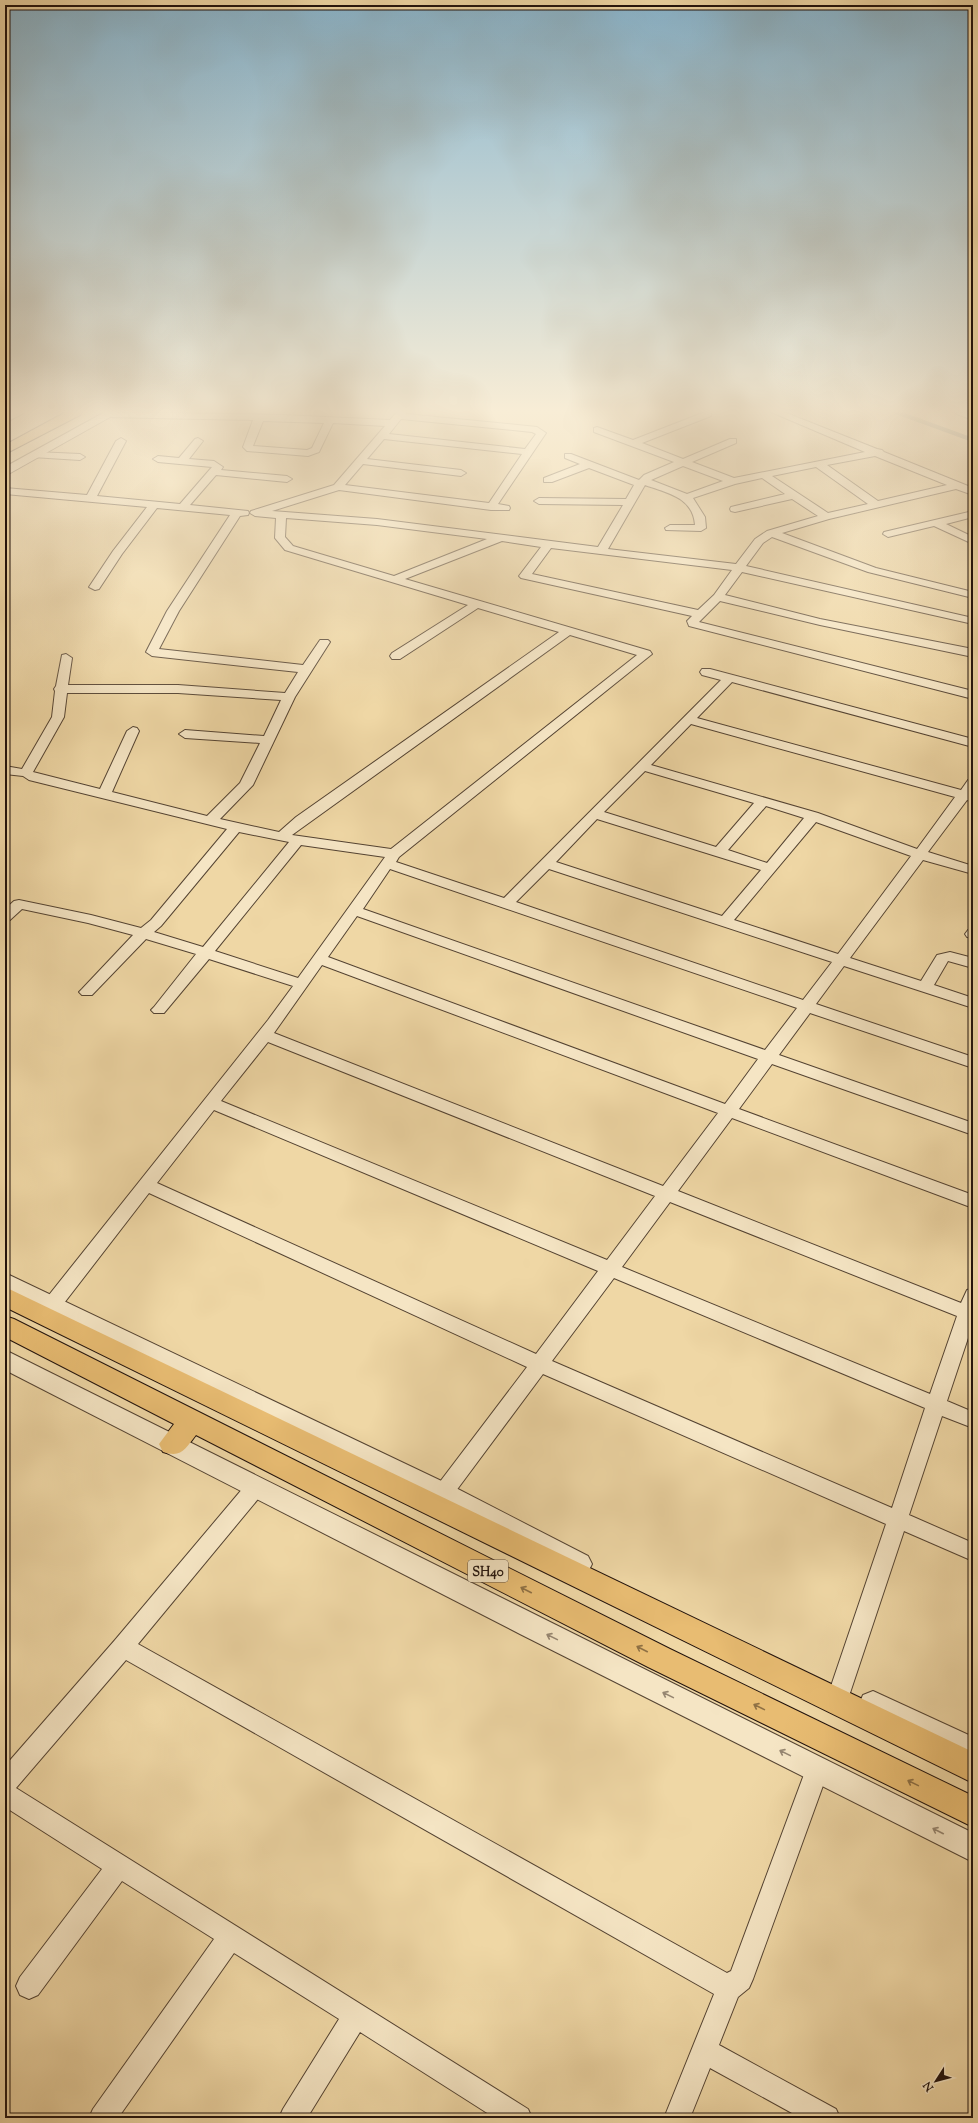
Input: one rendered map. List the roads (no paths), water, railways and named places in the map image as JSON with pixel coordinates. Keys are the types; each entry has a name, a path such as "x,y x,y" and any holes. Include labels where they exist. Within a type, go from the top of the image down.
{"main road":[{"name":"SH40","path":"5,1296 48,1309 973,1768"},
{"name":"SH40","path":"5,1326 659,1658 973,1812"},
{"path":"173,1444 192,1420"}],"street":[{"path":"96,587 117,553 149,511"},
{"path":"224,511 377,522 601,552 739,568 973,621"},
{"path":"255,513 261,511"},
{"path":"601,552 625,511"},
{"path":"670,528 701,528 700,517 696,511"},
{"path":"817,511 826,517"},
{"path":"851,511 771,533 759,541 718,597 693,621 693,624 973,694"},
{"path":"237,512 173,611 152,652 306,669"},
{"path":"888,534 973,514"},
{"path":"48,1309 265,1035 390,858 646,654 289,548 280,538 281,515"},
{"path":"936,523 973,541"},
{"path":"771,533 872,570 973,595"},
{"path":"395,579 499,538"},
{"path":"548,545 525,576 701,614"},
{"path":"718,597 820,622 973,654"},
{"path":"396,656 478,603"},
{"path":"282,836 301,820 446,719 568,631"},
{"path":"211,820 246,784 289,697 324,642"},
{"path":"26,773 58,717 60,689 66,658"},
{"path":"706,672 973,743"},
{"path":"506,904 729,678"},
{"path":"60,689 178,688 289,697"},
{"path":"443,1493 841,960 918,854 970,792 688,719"},
{"path":"105,794 133,731"},
{"path":"185,734 268,740"},
{"path":"642,766 813,816 918,854 973,870"},
{"path":"5,770 26,773 236,827 390,858 506,904 973,1063"},
{"path":"719,852 763,801"},
{"path":"595,814 770,868"},
{"path":"725,922 813,816"},
{"path":"87,992 142,934 156,923 236,827"},
{"path":"159,1010 208,953 298,840"},
{"path":"546,863 973,1004"},
{"path":"5,917 19,904 43,908 208,953 302,984"},
{"path":"353,910 973,1130"},
{"path":"925,988 942,958 947,956 973,963"},
{"path":"319,959 973,1202"},
{"path":"265,1035 666,1193 971,1307 936,1405 841,1689"},
{"path":"211,1103 973,1420"},
{"path":"146,1185 539,1364 973,1552"},
{"path":"5,1281 48,1309 443,1493 582,1565 973,1751"},
{"path":"5,1359 973,1848"},
{"path":"5,1783 123,1647 256,1487"},
{"path":"123,1647 729,1988"},
{"path":"677,2118 729,1988 740,1979 817,1769"},
{"path":"5,1794 356,2015 504,2114"},
{"path":"29,1986 119,1866"},
{"path":"102,2118 231,1936"},
{"path":"292,2118 356,2015"},
{"path":"705,2051 827,2118"}]}
